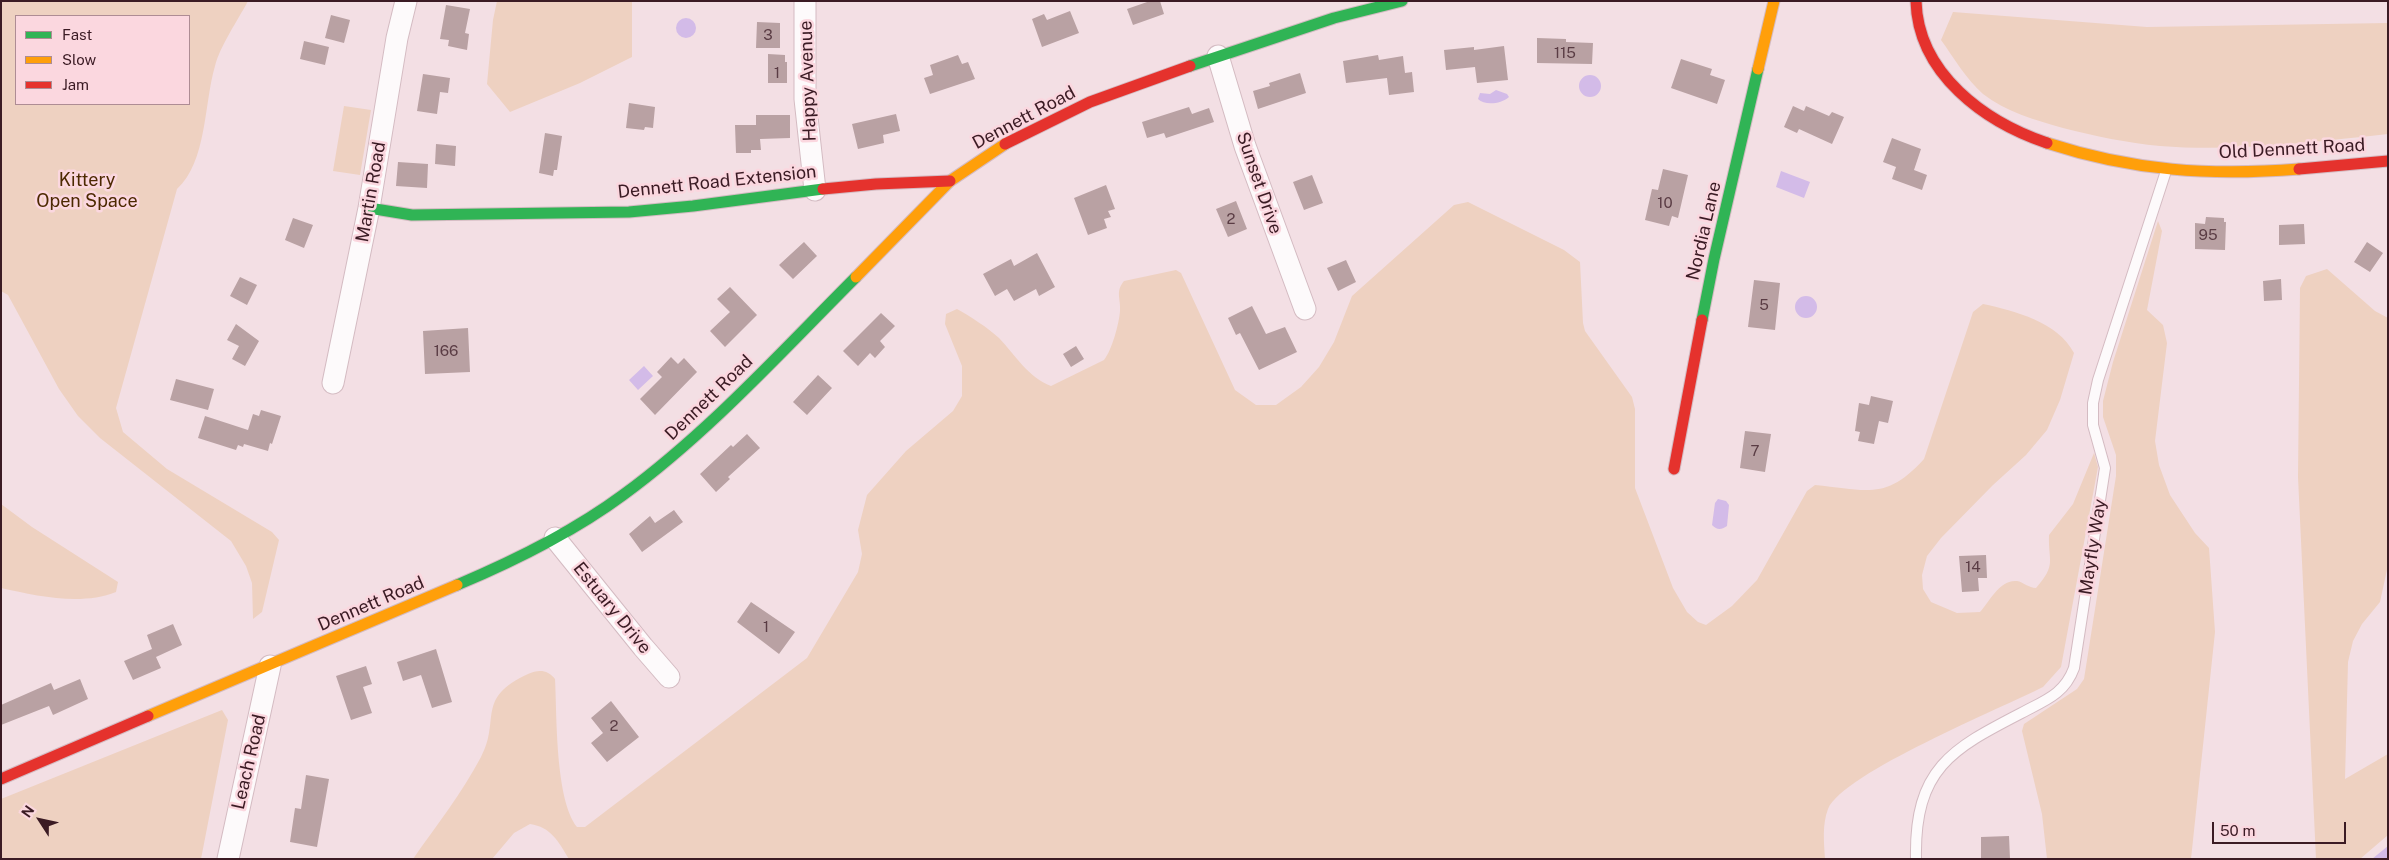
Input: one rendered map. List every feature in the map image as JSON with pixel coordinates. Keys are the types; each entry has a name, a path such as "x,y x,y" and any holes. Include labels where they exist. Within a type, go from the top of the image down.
{"street":[{"name":"Martin Road","path":"333,383 369,208 397,38 406,1"},
{"name":"Happy Avenue","path":"805,1 805,99 815,190"},
{"name":"Dennett Road","path":"1,779 495,569 555,538 623,495 678,452 723,411 950,181 1007,142 1090,102 1218,56 1334,18 1402,1"},
{"name":"Nordia Lane","path":"1674,469 1714,259 1774,1"},
{"name":"Old Dennett Road","path":"1916,1 1916,15 1921,32 1946,78 1962,96 1992,120 2026,136 2123,164 2166,170 2270,171 2388,161"},
{"name":"Sunset Drive","path":"1218,56 1244,146 1305,309"},
{"name":"Dennett Road Extension","path":"369,208 412,215 436,216 655,210 815,190 910,181 950,181"},
{"name":"Estuary Drive","path":"555,538 643,648 669,677"},
{"name":"Leach Road","path":"228,859 270,666"}],"lane":[{"name":"Mayfly Way","path":"1916,859 1916,828 1922,800 1943,763 1953,752 1981,734 2054,696 2070,678 2074,668 2105,468 2093,425 2093,404 2098,380 2166,170"}],"green space":[{"name":"Kittery Open Space","path":"1,1 248,1 217,58 199,148 194,164 187,177 177,189 116,408 123,432 167,469 272,532 279,540 262,612 253,619 252,583 246,566 231,541 100,438 78,416 59,389 8,295 1,291"},
{"path":"497,1 632,1 632,57 580,83 510,112 487,84 493,20"},
{"path":"1953,12 2147,27 2388,23 2388,134 2274,145 2188,148 2135,143 2063,128 2011,111 1983,94 1977,88 1941,40"},
{"path":"344,106 371,110 360,175 333,171"},
{"path":"1468,202 1564,250 1580,262 1585,331 1632,397 1635,409 1635,488 1673,588 1687,612 1698,622 1706,625 1732,606 1757,580 1807,491 1815,485 1862,490 1875,490 1887,487 1911,472 1924,459 1973,312 1983,304 2022,314 2058,333 2074,353 2060,400 2047,430 2026,455 1993,485 1941,538 1927,556 1922,575 1923,589 1931,602 1957,613 1980,612 2000,587 2011,581 2017,581 2036,588 2043,580 2049,568 2049,535 2073,504 2094,453 2098,467 2061,667 2043,687 1926,742 1862,778 1840,794 1828,809 1826,815 1824,834 1825,859 569,859 549,832 530,824 514,833 492,859 413,859 457,796 481,757 487,744 495,701 501,692 512,683 528,674 543,671 555,679 558,756 565,797 570,814 577,827 585,827 807,658 858,572 862,554 858,530 867,495 906,451 953,411 962,396 962,366 945,324 946,314 957,309 979,322 999,338 1029,372 1051,386 1104,360 1110,350 1117,330 1120,311 1119,292 1124,281 1176,270 1181,273 1235,390 1256,405 1276,405 1301,387 1319,367 1334,342 1352,296 1454,205"},
{"path":"2158,221 2162,231 2147,310 2163,325 2167,343 2155,441 2159,465 2170,495 2195,533 2209,548 2215,632 2191,859 2047,859 2042,814 2022,731 2024,724 2077,689 2084,679 2116,476 2116,455 2103,417 2103,401 2113,362"},
{"path":"2327,269 2375,311 2388,318 2388,565 2380,602 2362,624 2353,641 2348,662 2345,779 2388,754 2388,835 2360,859 2316,859 2298,477 2300,288 2306,276"},
{"path":"1,504 32,527 118,582 116,592 102,596 74,599 29,594 1,588"},
{"path":"222,710 228,720 201,859 1,859 1,799"}],"shaded area":[{"path":"686,18 693,21 696,28 693,35 686,38 679,35 676,28 679,21"},
{"path":"1590,75 1598,78 1601,86 1598,94 1590,97 1582,94 1579,86 1582,78"},
{"path":"1496,90 1507,94 1509,97 1493,103 1485,103 1478,99 1480,93 1490,94"},
{"path":"1781,171 1810,182 1804,198 1776,187"},
{"path":"1806,296 1814,299 1817,307 1814,315 1806,318 1798,315 1795,307 1798,299"},
{"path":"644,366 653,376 638,390 629,380"},
{"path":"1718,499 1726,501 1729,505 1727,526 1721,529 1717,529 1712,525 1715,503"},
{"path":"2388,846 2388,859 2372,859"}],"building":[{"path":"1150,1 1160,1 1164,14 1133,25 1127,9"},
{"path":"446,5 470,9 465,33 469,34 467,50 448,46 449,40 440,39"},
{"path":"1070,11 1079,33 1042,47 1032,19 1044,14 1047,20"},
{"path":"331,15 350,20 344,43 325,38"},
{"path":"757,22 780,23 780,48 756,48"},
{"path":"1537,38 1566,39 1566,42 1593,43 1592,64 1537,63"},
{"path":"304,41 329,47 325,65 300,59"},
{"path":"1504,46 1508,80 1477,83 1475,67 1446,70 1444,50 1474,47 1474,50"},
{"path":"768,54 785,55 787,83 768,83"},
{"path":"958,55 962,64 968,62 975,79 930,94 924,78 933,75 930,65"},
{"path":"1378,55 1379,60 1403,56 1405,73 1412,72 1414,92 1389,95 1387,78 1346,83 1343,61"},
{"path":"1681,59 1712,69 1710,75 1725,80 1717,104 1671,88"},
{"path":"1300,73 1306,93 1258,109 1253,91 1270,86 1269,83"},
{"path":"423,74 450,78 448,93 440,92 437,114 417,111"},
{"path":"629,103 655,107 653,128 645,127 644,130 626,128"},
{"path":"1793,106 1804,111 1806,106 1829,116 1832,112 1844,117 1832,144 1799,129 1797,133 1784,127"},
{"path":"1189,107 1192,114 1209,108 1214,122 1166,138 1164,133 1147,138 1142,122"},
{"path":"896,114 900,131 883,135 884,143 858,149 852,124"},
{"path":"756,115 790,115 790,138 760,139 761,150 751,150 751,153 736,153 735,125 756,125"},
{"path":"545,133 562,136 557,170 554,170 553,176 539,173"},
{"path":"1892,138 1921,149 1914,170 1927,175 1922,190 1892,179 1896,167 1883,162"},
{"path":"436,144 456,146 455,166 435,164"},
{"path":"398,162 428,164 427,188 396,186"},
{"path":"1663,169 1688,175 1678,218 1672,216 1669,226 1645,220 1652,189 1658,190"},
{"path":"1312,175 1323,203 1304,210 1293,182"},
{"path":"1106,185 1115,209 1108,211 1111,217 1104,219 1107,228 1088,235 1074,198"},
{"path":"1236,201 1247,229 1228,237 1216,209"},
{"path":"2206,217 2224,218 2224,222 2226,222 2225,250 2195,249 2195,223 2205,224"},
{"path":"293,218 313,225 304,248 285,240"},
{"path":"2304,224 2305,244 2279,245 2279,225"},
{"path":"804,242 817,256 793,279 779,265"},
{"path":"2367,242 2383,253 2370,272 2354,262"},
{"path":"1037,253 1055,287 1039,296 1036,289 1014,301 1007,289 995,296 983,274 1011,259 1014,266"},
{"path":"1346,260 1356,282 1338,291 1327,268"},
{"path":"240,277 257,285 247,305 230,296"},
{"path":"2281,279 2282,300 2264,301 2263,281"},
{"path":"1754,280 1780,283 1775,330 1748,327"},
{"path":"730,287 757,315 725,347 710,331 730,312 717,299"},
{"path":"1252,306 1266,334 1285,327 1297,352 1259,370 1240,333 1236,335 1228,318"},
{"path":"881,313 895,326 880,341 885,347 875,358 870,353 858,366 843,351"},
{"path":"236,324 259,341 245,366 232,359 239,346 227,340"},
{"path":"468,328 470,372 425,374 423,331"},
{"path":"1076,346 1084,359 1071,367 1063,354"},
{"path":"671,357 678,364 684,358 697,372 655,415 640,399 662,377 657,372"},
{"path":"818,375 832,388 807,415 793,402"},
{"path":"176,379 214,389 208,410 170,400"},
{"path":"1871,396 1893,401 1888,423 1879,421 1874,444 1858,441 1860,432 1855,431 1859,403 1869,405"},
{"path":"261,410 281,416 268,451 244,444 243,447 238,445 236,450 198,438 205,416 248,430 253,414 259,416"},
{"path":"1745,431 1771,434 1765,472 1740,468"},
{"path":"747,434 760,448 728,477 730,479 716,492 700,474 731,445 733,447"},
{"path":"674,510 683,522 642,552 629,534 650,516 655,523"},
{"path":"1986,555 1987,578 1978,578 1979,591 1962,592 1959,556"},
{"path":"751,602 795,632 779,654 737,622"},
{"path":"173,624 182,645 156,657 161,668 133,680 124,661 152,649 147,635"},
{"path":"436,649 452,702 432,708 421,675 403,681 397,662"},
{"path":"366,666 372,684 363,687 372,713 351,720 336,676"},
{"path":"80,679 88,699 53,715 49,706 1,725 1,705 51,683 54,690"},
{"path":"611,701 639,737 607,762 591,743 603,733 591,718"},
{"path":"306,775 329,779 317,847 290,842 295,808 301,809"},
{"path":"2009,836 2010,859 1981,859 1981,837"}],"traffic: fast":[{"path":"1190,66 1334,18 1402,1"},
{"path":"1702,320 1714,259 1758,69"},
{"path":"369,208 412,215 629,212 693,206 823,189"},
{"path":"457,585 521,556 564,533 604,509 655,471 744,391 856,277"}],"traffic: slow":[{"path":"1758,69 1774,1"},
{"path":"2047,143 2110,160 2172,169 2234,172 2299,169"},
{"path":"856,277 950,181 1005,144"},
{"path":"148,716 457,585"}],"traffic: jam":[{"path":"1916,1 1920,27 1929,51 1942,72 1959,92 2001,122 2047,143"},
{"path":"1005,144 1090,102 1190,66"},
{"path":"2299,169 2388,161"},
{"path":"823,189 876,184 950,181"},
{"path":"1674,469 1702,320"},
{"path":"1,779 148,716"}]}
